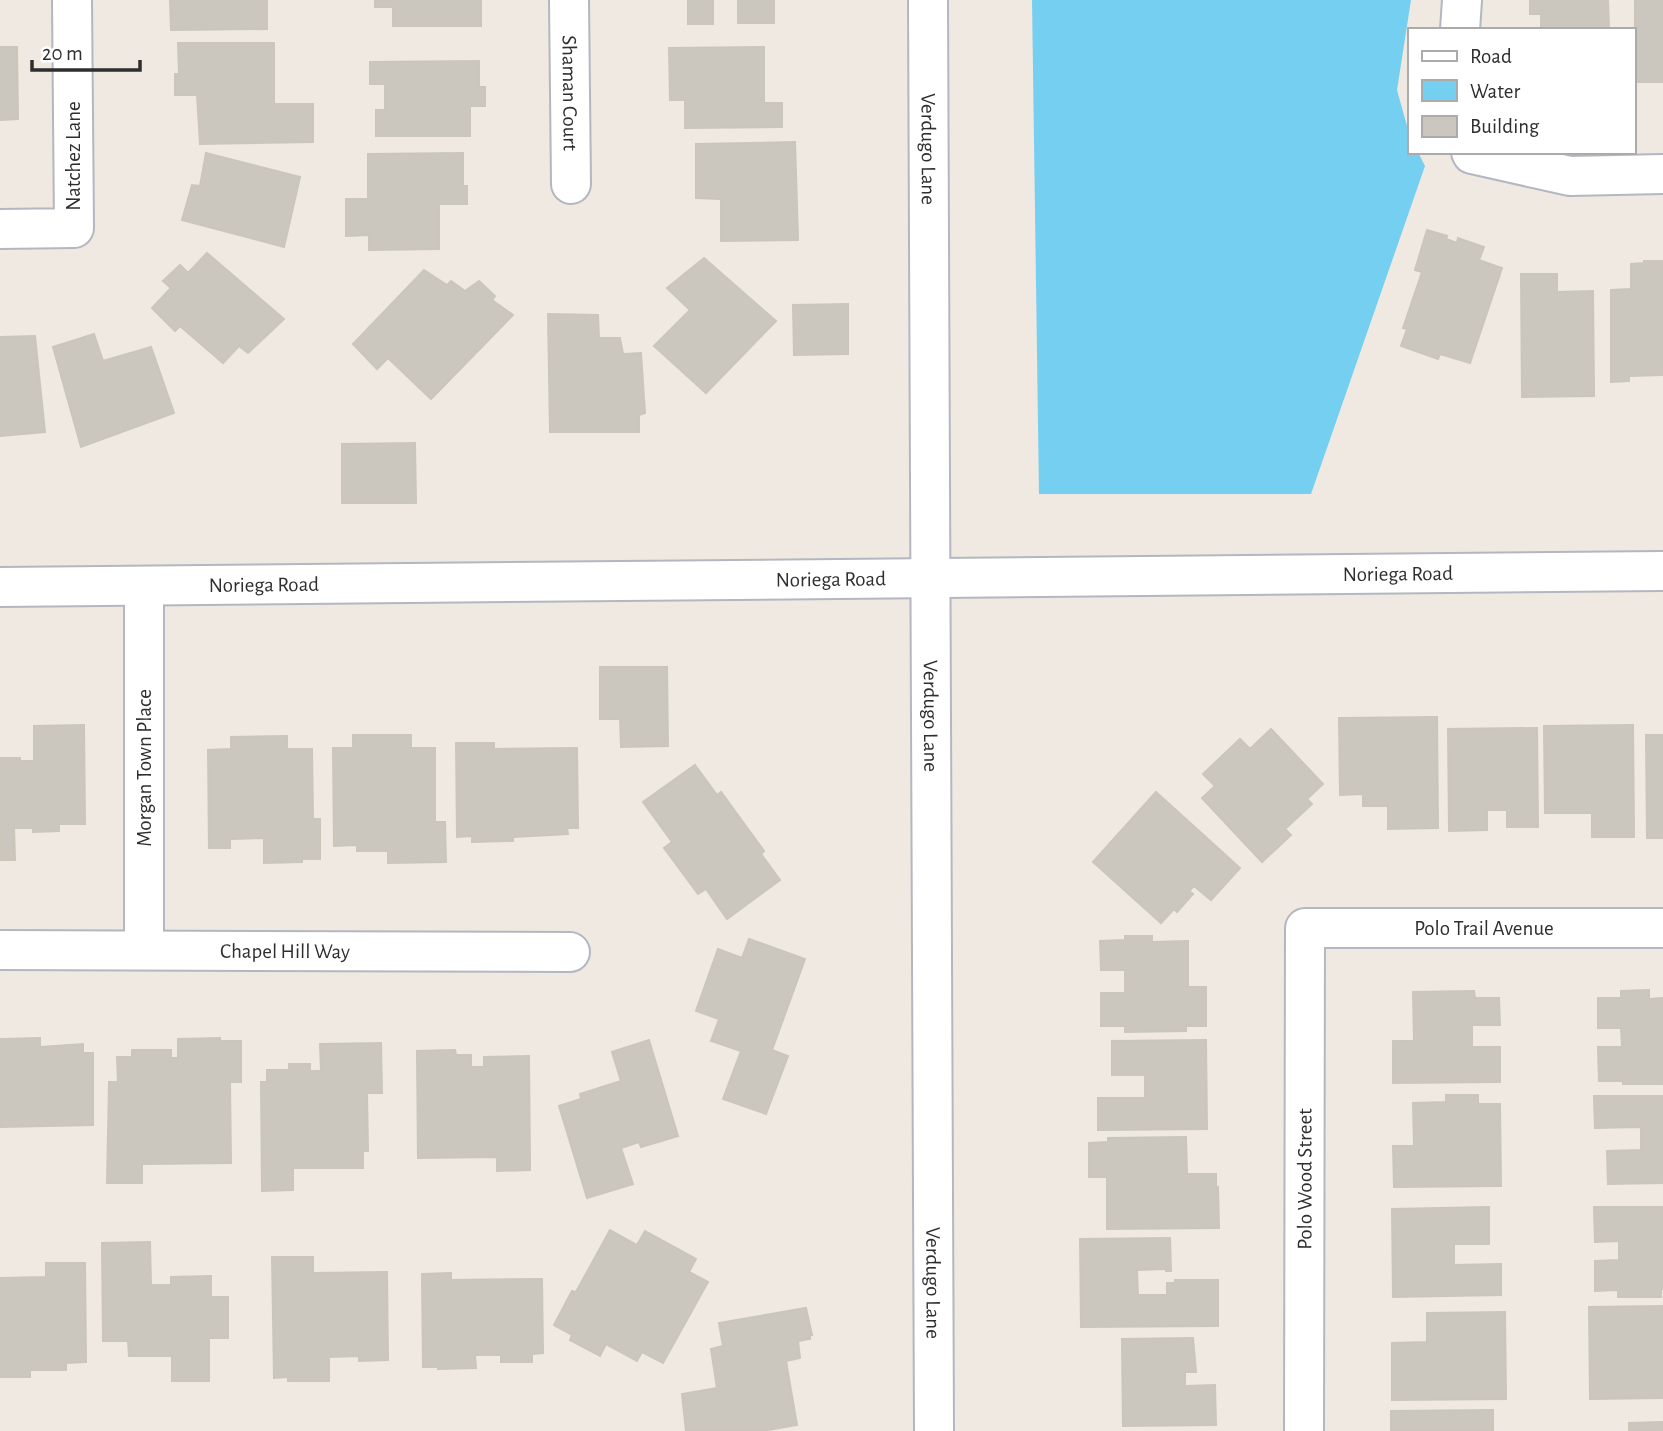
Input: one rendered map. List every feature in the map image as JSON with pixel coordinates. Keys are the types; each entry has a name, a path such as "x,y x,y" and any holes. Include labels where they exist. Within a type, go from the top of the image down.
{"street":[{"name":"Natchez Lane","path":"0,229 74,228 72,0"},
{"name":"Shaman Court","path":"569,0 571,184"},
{"name":"Verdugo Lane","path":"928,0 934,1431"},
{"path":"1460,28 1462,0"},
{"path":"1476,154 1570,176 1663,174"},
{"name":"Noriega Road","path":"0,587 1663,571"},
{"name":"Morgan Town Place","path":"144,586 144,950"},
{"name":"Polo Trail Avenue","path":"1305,928 1663,928"},
{"name":"Polo Wood Street","path":"1304,1431 1305,928"},
{"name":"Chapel Hill Way","path":"0,950 570,951"}],"water":[{"path":"1032,0 1411,0 1397,90 1408,129 1408,154 1419,154 1425,166 1311,494 1039,494"}],"building":[{"path":"170,0 267,0 267,29 171,30"},
{"path":"375,0 481,0 481,26 393,26 393,7 375,7"},
{"path":"688,0 713,0 713,24 688,24"},
{"path":"738,0 774,0 774,23 738,23"},
{"path":"1530,0 1608,0 1609,28 1541,28 1541,14 1530,14"},
{"path":"1635,0 1663,0 1663,82 1635,82"},
{"path":"178,43 274,43 274,104 313,104 313,142 200,144 197,95 175,95 175,74 179,74"},
{"path":"0,47 17,47 18,119 0,120"},
{"path":"764,47 764,103 782,103 782,127 685,128 685,100 670,100 669,48"},
{"path":"479,61 479,87 485,87 485,106 470,106 470,136 376,136 376,110 385,110 385,84 370,84 370,62"},
{"path":"795,142 798,240 721,241 721,199 696,198 696,144"},
{"path":"206,153 300,177 284,247 182,220 192,185 200,186"},
{"path":"463,153 463,186 467,186 467,204 439,204 439,249 369,250 369,235 346,236 346,199 368,199 368,154"},
{"path":"1427,230 1447,236 1446,239 1457,243 1458,238 1484,247 1479,260 1502,268 1470,363 1440,354 1438,359 1401,346 1407,329 1403,328 1422,272 1415,270"},
{"path":"207,253 284,319 248,353 239,346 223,363 180,326 175,331 152,308 171,288 163,281 180,265 188,273"},
{"path":"704,258 776,321 706,393 654,346 690,310 667,288"},
{"path":"1663,261 1663,375 1629,376 1629,381 1611,382 1611,290 1631,289 1631,264"},
{"path":"424,270 447,285 451,281 465,291 479,281 495,296 492,300 513,315 431,399 388,358 377,369 353,344"},
{"path":"1521,274 1557,274 1557,292 1593,291 1594,396 1522,397"},
{"path":"848,304 848,354 794,355 793,305"},
{"path":"548,314 598,315 599,338 620,338 623,354 641,353 645,413 639,415 639,432 550,432"},
{"path":"94,334 103,361 151,347 174,413 81,447 53,347"},
{"path":"35,336 45,432 0,436 0,337"},
{"path":"415,443 416,503 342,503 342,444"},
{"path":"600,667 667,667 668,746 621,747 620,719 600,719"},
{"path":"1437,717 1438,828 1388,829 1388,806 1363,806 1363,794 1340,795 1339,718"},
{"path":"84,725 85,824 59,824 59,831 33,832 33,828 14,828 15,860 0,860 0,758 34,761 34,726"},
{"path":"1633,725 1634,837 1592,837 1592,813 1545,813 1544,726"},
{"path":"1537,728 1538,827 1507,827 1507,810 1487,810 1487,830 1449,831 1448,729"},
{"path":"1271,729 1323,784 1307,799 1312,804 1285,829 1291,835 1262,862 1202,798 1215,786 1203,774 1240,739 1250,749"},
{"path":"353,735 411,735 411,748 435,748 435,822 445,822 446,862 388,863 388,851 357,851 357,845 334,846 333,748 353,748"},
{"path":"1646,735 1663,735 1663,838 1647,838"},
{"path":"287,736 287,749 312,749 313,819 320,819 320,859 264,863 264,838 230,839 230,848 209,848 208,750 231,749 231,737"},
{"path":"456,743 494,743 494,749 577,748 578,828 567,828 568,834 513,837 513,841 472,842 472,836 457,837"},
{"path":"695,765 717,795 721,792 764,851 761,854 780,880 727,919 706,889 698,894 664,848 672,842 643,802"},
{"path":"1156,792 1240,868 1211,900 1194,886 1189,891 1193,894 1177,912 1174,909 1161,923 1093,862"},
{"path":"1125,936 1152,936 1152,942 1188,941 1188,987 1206,987 1206,1026 1186,1026 1186,1031 1125,1032 1125,1026 1101,1026 1101,993 1125,993 1125,970 1101,970 1100,941 1125,940"},
{"path":"749,939 805,959 772,1050 788,1056 766,1114 723,1099 741,1051 711,1041 719,1019 696,1011 718,949 742,958"},
{"path":"1649,990 1649,999 1663,998 1663,1084 1599,1081 1598,1047 1622,1047 1621,1028 1598,1028 1598,998 1621,998 1621,991"},
{"path":"1474,991 1475,998 1499,998 1500,1025 1472,1025 1472,1047 1500,1047 1500,1082 1393,1083 1393,1041 1414,1041 1413,992"},
{"path":"40,1038 40,1047 83,1044 83,1053 93,1053 93,1125 0,1127 0,1039"},
{"path":"220,1038 220,1041 241,1041 241,1082 230,1082 231,1163 142,1164 142,1183 107,1183 109,1082 118,1082 117,1057 132,1057 132,1050 171,1050 171,1058 178,1058 178,1039"},
{"path":"649,1040 678,1136 641,1147 639,1142 621,1148 633,1184 587,1198 559,1106 581,1099 580,1094 621,1081 612,1052"},
{"path":"1206,1040 1207,1129 1098,1130 1098,1098 1145,1098 1145,1075 1112,1075 1112,1041"},
{"path":"381,1043 382,1093 367,1093 368,1151 363,1151 363,1168 293,1168 293,1190 262,1191 261,1082 267,1082 267,1070 289,1070 289,1064 310,1064 310,1071 321,1071 320,1044"},
{"path":"455,1050 456,1055 471,1055 471,1067 484,1067 484,1057 529,1056 530,1170 497,1171 497,1157 418,1158 417,1051"},
{"path":"1446,1095 1478,1095 1478,1104 1500,1104 1501,1186 1394,1187 1393,1146 1414,1146 1413,1103 1446,1102"},
{"path":"1594,1096 1663,1096 1663,1183 1608,1184 1607,1151 1641,1150 1641,1127 1595,1128"},
{"path":"1186,1137 1187,1174 1216,1174 1219,1228 1107,1229 1107,1177 1089,1177 1089,1143 1108,1142 1108,1138"},
{"path":"1489,1207 1489,1244 1454,1244 1454,1265 1501,1264 1501,1295 1393,1297 1392,1209"},
{"path":"1594,1207 1663,1207 1661,1297 1618,1297 1618,1290 1595,1291 1595,1261 1619,1260 1619,1241 1595,1242"},
{"path":"610,1230 637,1245 645,1231 696,1259 689,1272 708,1282 663,1363 642,1352 637,1361 606,1344 600,1356 570,1340 572,1335 554,1325 572,1291 576,1292"},
{"path":"1170,1238 1171,1271 1137,1270 1138,1295 1167,1295 1167,1283 1175,1283 1175,1280 1218,1280 1218,1326 1081,1327 1080,1239"},
{"path":"150,1242 151,1285 171,1285 171,1277 211,1276 211,1297 228,1297 228,1338 209,1338 209,1381 172,1381 172,1356 129,1356 128,1341 103,1341 102,1243"},
{"path":"272,1257 313,1257 313,1273 387,1272 388,1360 359,1361 359,1356 329,1357 329,1381 288,1381 288,1377 274,1378"},
{"path":"46,1263 85,1263 86,1362 66,1363 66,1370 30,1370 30,1377 0,1377 0,1278 46,1277"},
{"path":"451,1273 451,1280 542,1279 543,1353 532,1354 532,1362 501,1362 501,1355 475,1355 476,1368 423,1367 422,1274"},
{"path":"1663,1306 1663,1398 1590,1399 1589,1307"},
{"path":"806,1308 812,1335 810,1339 798,1341 800,1358 786,1361 797,1425 762,1431 686,1431 682,1394 717,1388 711,1349 723,1346 719,1323"},
{"path":"1505,1312 1506,1399 1392,1400 1392,1343 1427,1342 1427,1313"},
{"path":"1193,1338 1196,1372 1185,1372 1185,1386 1215,1385 1216,1425 1123,1426 1122,1339"},
{"path":"1493,1410 1493,1431 1391,1431 1391,1411"},
{"path":"1663,1422 1663,1431 1629,1431 1629,1423"}]}
